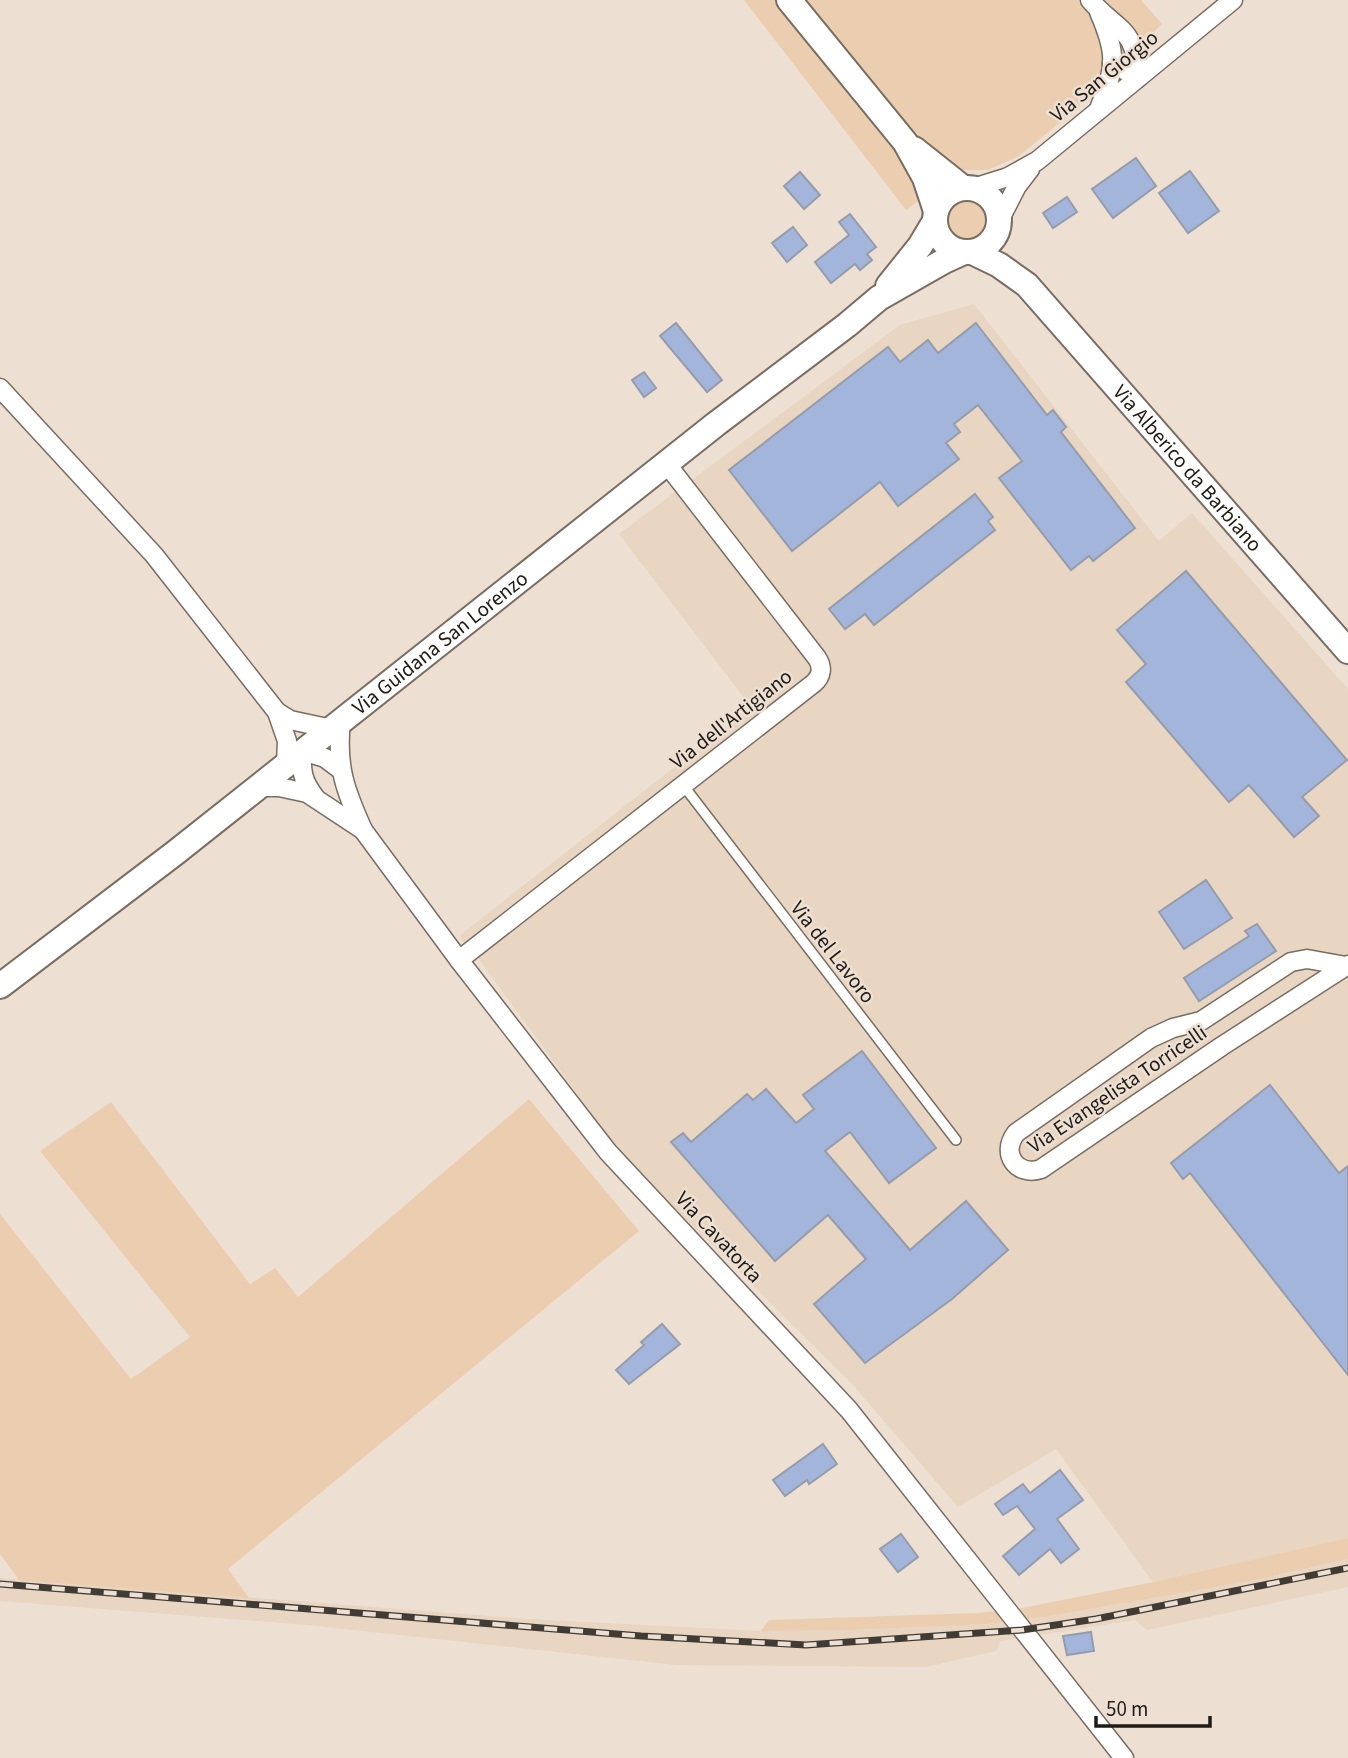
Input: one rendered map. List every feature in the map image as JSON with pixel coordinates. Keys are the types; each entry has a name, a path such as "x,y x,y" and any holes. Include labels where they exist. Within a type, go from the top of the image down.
{"street":[{"path":"789,0 905,142 925,178 936,216 937,230 947,245 968,252"},
{"name":"Via San Giorgio","path":"968,188 1008,177 1037,161 1233,0"},
{"path":"1094,5 1143,48 1162,51 1173,49"},
{"path":"1094,5 1112,43 1108,88 1098,110"},
{"path":"1131,39 1137,58 1138,78"},
{"path":"1112,63 1138,78"},
{"path":"879,298 944,261 989,243 999,223 997,208 992,198 983,191 968,188 905,142"},
{"name":"Via San Giorgio","path":"999,223 1017,186 1037,161"},
{"path":"879,298 920,246 946,195 968,188"},
{"name":"Via Alberico da Barbiano","path":"999,223 1027,285"},
{"name":"Via Alberico da Barbiano","path":"968,252 999,265 1027,285 1348,651"},
{"name":"Via Guidana San Lorenzo","path":"0,986 259,787 666,463 879,298"},
{"path":"0,388 154,555 277,712 287,741 315,797"},
{"name":"Via dell'Artigiano","path":"459,960 818,680 821,666 666,463"},
{"path":"277,712 290,720 336,725 341,770 363,830"},
{"path":"295,758 326,758 341,770"},
{"name":"Via Cavatorta","path":"259,787 279,787 307,793 363,830 459,960 608,1152 849,1410 1124,1758"},
{"name":"Via Evangelista Torricelli","path":"1307,959 1347,966 1222,1046 1041,1169 1035,1172 1021,1170 1011,1160 1009,1146 1016,1133 1151,1038 1172,1028 1201,1021 1291,962 1307,959"}],"lane":[{"name":"Via del Lavoro","path":"683,785 956,1140"}],"shaded area":[{"path":"744,0 1141,0 1162,24 1074,111 1019,156 988,170 961,170 906,210"},
{"path":"967,199 975,200 981,205 986,211 986,227 981,233 975,238 967,239 959,238 953,233 948,227 947,219 948,211 953,205 959,200"},
{"path":"974,304 1159,541 1192,513 1348,689 1348,1538 1153,1582 1056,1449 958,1507 852,1384 622,1155 459,936 751,707 619,534 900,325"},
{"path":"529,1099 639,1231 228,1569 249,1598 19,1580 0,1554 0,1214 131,1379 190,1337 40,1151 111,1102 250,1284 275,1268 298,1297"},
{"path":"1348,1538 1348,1559 1246,1582 1044,1617 988,1624 761,1631 769,1620 977,1613 1017,1609 1153,1582"},
{"path":"1348,1559 1348,1587 1147,1630 1135,1620 1000,1641 996,1651 926,1667 676,1665 307,1625 0,1601 0,1578 528,1619 761,1631 853,1630 988,1624 1044,1617 1246,1582"}],"building":[{"path":"1136,158 1156,186 1113,218 1092,189"},
{"path":"1190,171 1219,211 1188,233 1159,193"},
{"path":"800,172 820,195 804,209 784,186"},
{"path":"1067,197 1077,212 1053,228 1043,213"},
{"path":"850,214 876,247 867,254 872,260 860,270 855,264 831,283 815,262 849,235 839,222"},
{"path":"793,227 807,245 787,262 772,243"},
{"path":"676,323 722,380 707,392 660,336"},
{"path":"976,323 1047,415 1053,410 1066,427 1061,432 1135,528 1093,561 1089,556 1071,570 999,478 1022,461 978,405 954,424 960,432 946,443 959,459 898,506 880,482 792,551 729,470 888,347 900,362 928,340 938,353"},
{"path":"644,372 656,388 644,397 632,380"},
{"path":"975,494 993,517 988,521 995,530 874,625 865,614 845,629 829,609"},
{"path":"1186,571 1347,760 1302,797 1319,816 1294,837 1249,785 1229,802 1126,682 1146,664 1117,630"},
{"path":"1206,880 1232,918 1184,949 1159,912"},
{"path":"1257,924 1276,951 1199,1001 1184,978 1249,936 1245,931"},
{"path":"862,1051 936,1148 889,1183 850,1132 825,1151 910,1250 966,1201 1008,1250 952,1299 865,1363 814,1304 866,1259 828,1215 775,1261 671,1142 683,1133 691,1142 747,1094 753,1100 766,1089 796,1123 814,1109 803,1095"},
{"path":"1270,1085 1339,1173 1348,1166 1348,1375 1190,1173 1183,1179 1171,1163"},
{"path":"662,1324 680,1344 629,1384 616,1370 644,1345 641,1342"},
{"path":"823,1444 837,1464 809,1484 807,1480 785,1496 773,1480"},
{"path":"1060,1470 1083,1500 1057,1519 1079,1549 1061,1563 1050,1549 1019,1575 1003,1556 1035,1529 1017,1506 1003,1515 995,1504 1023,1484 1030,1493"},
{"path":"901,1534 918,1557 898,1572 880,1549"},
{"path":"1091,1632 1094,1651 1067,1655 1063,1636"}],"railway":[{"path":"0,1584 641,1636 806,1645 1022,1630 1096,1619 1348,1568"}]}
